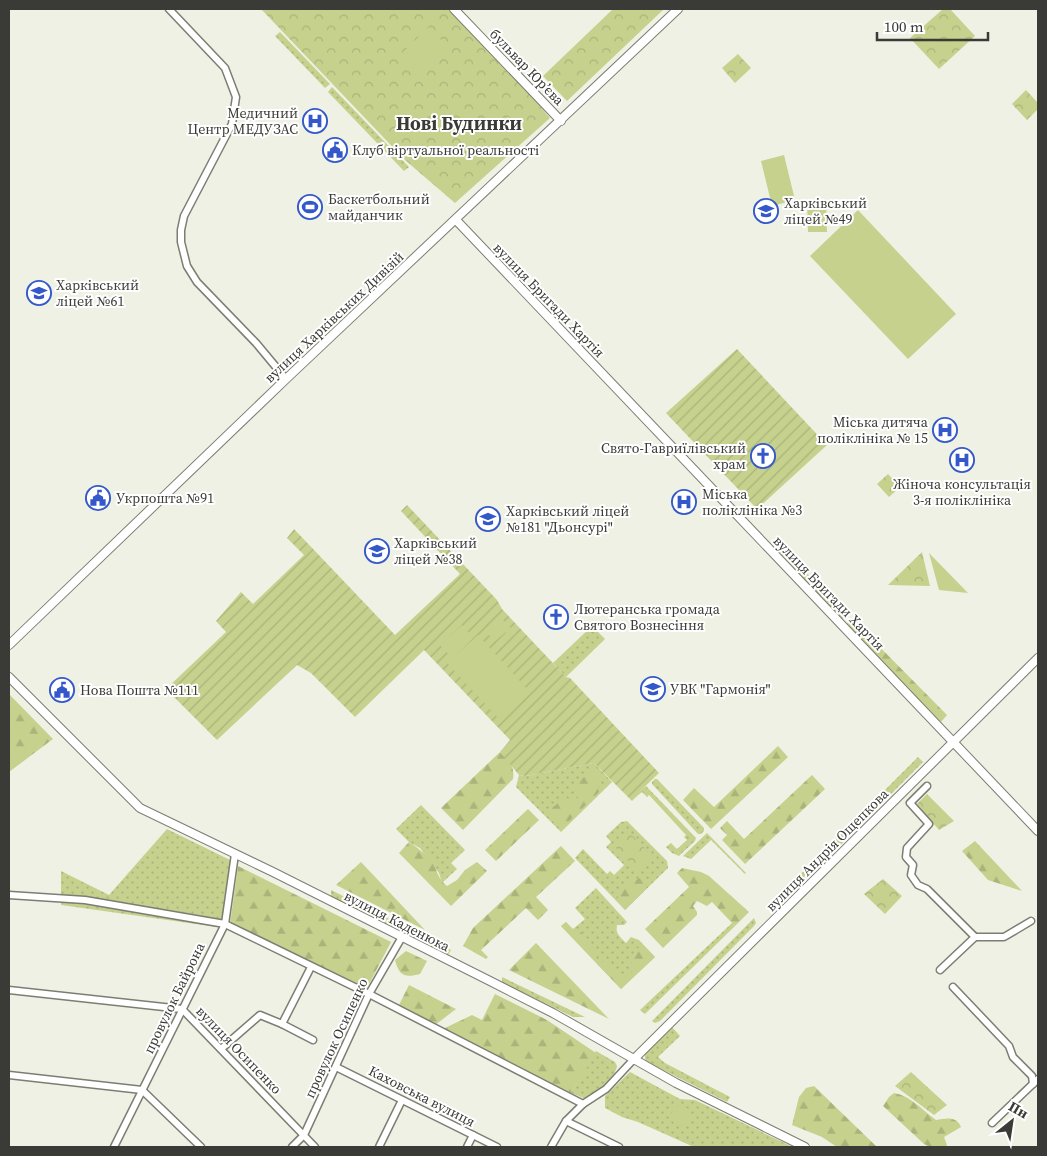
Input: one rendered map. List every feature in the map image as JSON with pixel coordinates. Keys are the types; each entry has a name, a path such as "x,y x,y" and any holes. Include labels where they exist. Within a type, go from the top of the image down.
{"street":[{"path":"169,9 225,68 236,97 232,124 184,216 181,242 187,266 197,282 256,343 286,380"},
{"name":"бульвар Юрʼєва","path":"454,9 561,121"},
{"name":"вулиця Харківських Дивізій","path":"9,645 678,9"},
{"name":"вулиця Бригади Хартія","path":"456,220 1038,831"},
{"name":"вулиця Андрія Ощепкова","path":"633,1060 1038,658"},
{"name":"вулиця Каденюка","path":"9,677 140,808 553,1013 676,1083 805,1147"},
{"path":"928,786 910,803 929,824 907,848 906,857 912,865 911,875 918,885 927,889 975,937"},
{"name":"провулок Байрона","path":"114,1147 224,924 235,854"},
{"path":"9,895 85,900 224,924 369,994 583,1104"},
{"path":"940,970 975,937 1004,937 1031,921"},
{"name":"провулок Осипенко","path":"292,1147 304,1135 369,994 402,937"},
{"path":"282,1024 312,967"},
{"path":"953,988 1009,1046 1013,1057 1036,1081 992,1123"},
{"name":"вулиця Осипенко","path":"9,990 182,1009 315,1147"},
{"path":"221,1049 260,1015 313,1040"},
{"path":"551,1147 566,1121 583,1104 606,1089 633,1060"},
{"name":"Каховська вулиця","path":"336,1067 497,1147"},
{"path":"9,1075 142,1090 201,1147"},
{"path":"379,1147 402,1100"},
{"path":"566,1121 619,1147"},
{"path":"467,1147 473,1135"}],"green space":[{"path":"261,9 451,9 512,73 550,118 455,203 405,160"},
{"path":"613,9 664,9 567,101 543,76"},
{"path":"943,9 950,9 975,36 939,69 910,38"},
{"path":"429,27 450,49 425,74 403,52"},
{"path":"280,32 330,84 325,88 275,36"},
{"path":"738,54 751,68 735,83 722,68"},
{"path":"332,87 409,167 404,171 328,92"},
{"path":"1026,90 1038,103 1038,109 1027,120 1012,104"},
{"path":"784,155 795,200 772,206 761,161"},
{"path":"826,199 827,232 808,232 807,200"},
{"path":"858,210 956,314 908,359 810,256"},
{"path":"737,349 827,445 757,509 666,413"},
{"path":"888,474 900,487 889,497 877,484"},
{"path":"407,505 497,600 502,609 659,773 632,801 594,763 526,776 519,775 500,752 510,740 424,650 355,717 311,673 297,665 217,740 166,689 226,632 216,621 241,592 253,604 304,555 287,538 294,529 395,635 460,574 401,511"},
{"path":"783,548 813,580 807,585 777,554"},
{"path":"922,552 930,586 888,585"},
{"path":"929,553 968,593 939,590"},
{"path":"817,584 847,615 841,620 812,589"},
{"path":"502,619 516,633 510,636 506,632 495,641 487,633"},
{"path":"852,619 947,715 941,722 845,625"},
{"path":"462,625 473,637 451,657 440,645"},
{"path":"592,626 605,639 566,677 553,663"},
{"path":"478,635 529,691 499,719 447,663"},
{"path":"9,694 53,739 9,772"},
{"path":"778,746 788,757 711,829 683,800 694,788 714,807"},
{"path":"500,752 512,767 513,779 463,830 441,808"},
{"path":"918,757 923,762 782,903 777,898"},
{"path":"594,763 612,782 561,832 516,787 519,775 526,776"},
{"path":"591,770 601,776 598,783 599,792 562,828 558,820 548,815 550,809 556,805 563,795 571,801 577,799 579,794 575,786"},
{"path":"812,775 825,789 745,864 722,840 727,835 720,828 727,821 744,839"},
{"path":"655,779 704,828 701,834 698,834 652,784"},
{"path":"646,786 696,838 679,856 672,853 666,847 671,843 677,849 687,840 684,837 686,835 649,795 647,797 642,792 636,797 634,796"},
{"path":"927,794 954,821 939,830 917,804"},
{"path":"421,805 465,850 451,863 457,869 442,883 439,873 420,848 409,842 396,829"},
{"path":"528,809 539,820 496,861 485,850"},
{"path":"627,821 667,861 668,868 625,910 575,858 583,849 607,874 610,871 614,875 624,865 606,847 611,842 606,836 621,822"},
{"path":"167,829 230,860 223,917 217,927 61,905 61,871 109,895"},
{"path":"629,832 653,857 638,871 614,846"},
{"path":"707,833 745,874 711,840 691,859 683,856"},
{"path":"975,841 1022,891 988,880 962,851"},
{"path":"409,842 435,859 438,874 447,886 457,880 465,870 477,862 487,871 451,906 399,853"},
{"path":"561,846 575,861 536,897 548,910 538,920 526,908 481,950 488,957 486,959 463,946 473,928"},
{"path":"361,862 425,930 336,885"},
{"path":"238,866 391,942 367,988 230,924"},
{"path":"682,868 701,872 709,876 749,912 735,926 712,902 707,906 697,901 693,906 697,915 663,948 645,929 689,887 677,873"},
{"path":"640,878 644,882 646,889 625,910 617,901 618,897 622,890 632,881"},
{"path":"883,879 902,896 885,914 864,894"},
{"path":"596,888 627,922 624,925 617,925 617,933 620,937 626,943 631,937 639,940 655,957 621,989 561,926 566,922 573,929 585,919 575,908"},
{"path":"331,890 451,950 448,955 331,897"},
{"path":"754,918 756,923 754,926 660,1021 655,1023 652,1021"},
{"path":"566,922 573,930 580,932 587,938 597,959 624,975 631,975 633,966 630,958 637,948 647,949 655,957 621,989 561,926"},
{"path":"732,923 735,926 645,1014 640,1010"},
{"path":"536,943 609,1019 509,970"},
{"path":"406,951 427,961 420,974 407,976 398,969 395,960"},
{"path":"502,977 585,1017 573,1017 502,982"},
{"path":"409,985 456,1009 435,1025 398,1007"},
{"path":"495,994 547,1020 596,1053 571,1093 443,1029 472,1015 482,1020"},
{"path":"672,1027 680,1036 658,1057 665,1063 730,1097 727,1102 647,1062 645,1053"},
{"path":"596,1051 615,1062 617,1066 609,1081 586,1099 571,1093"},
{"path":"630,1072 680,1099 695,1100 793,1147 694,1147 638,1122 622,1117 605,1108 605,1096"},
{"path":"911,1072 947,1105 934,1115 895,1086"},
{"path":"814,1086 877,1147 837,1147 822,1137 792,1125 799,1097 806,1088"},
{"path":"894,1093 911,1100 936,1120 954,1119 961,1127 944,1137 946,1147 930,1147 924,1144 883,1106"},
{"path":"681,1106 688,1109 691,1116 688,1123 681,1126 674,1123 671,1116 674,1109"}],"place":[{"name":"Медичний Центр МЕДУЗАС","path":"315,121"},
{"name":"Клуб віртуальної реальності","path":"335,150"},
{"name":"Баскетбольний майданчик","path":"310,207"},
{"name":"Харківський ліцей №49","path":"766,211"},
{"name":"Харківський ліцей №61","path":"39,293"},
{"name":"Міська дитяча поліклініка № 15","path":"945,430"},
{"name":"Свято-Гавриїлівський храм","path":"763,456"},
{"name":"Жіноча консультація 3-я поліклініка","path":"962,460"},
{"name":"Укрпошта №91","path":"98,498"},
{"name":"Міська поліклініка №3","path":"684,502"},
{"name":"Харківський ліцей №181 \"Дьонсурі\"","path":"488,519"},
{"name":"Харківський ліцей №38","path":"377,551"},
{"name":"Лютеранська громада Святого Вознесіння","path":"556,617"},
{"name":"УВК \"Гармонія\"","path":"653,689"},
{"name":"Нова Пошта №111","path":"62,690"}],"district":[{"name":"Нові Будинки","path":"459,123"}]}
